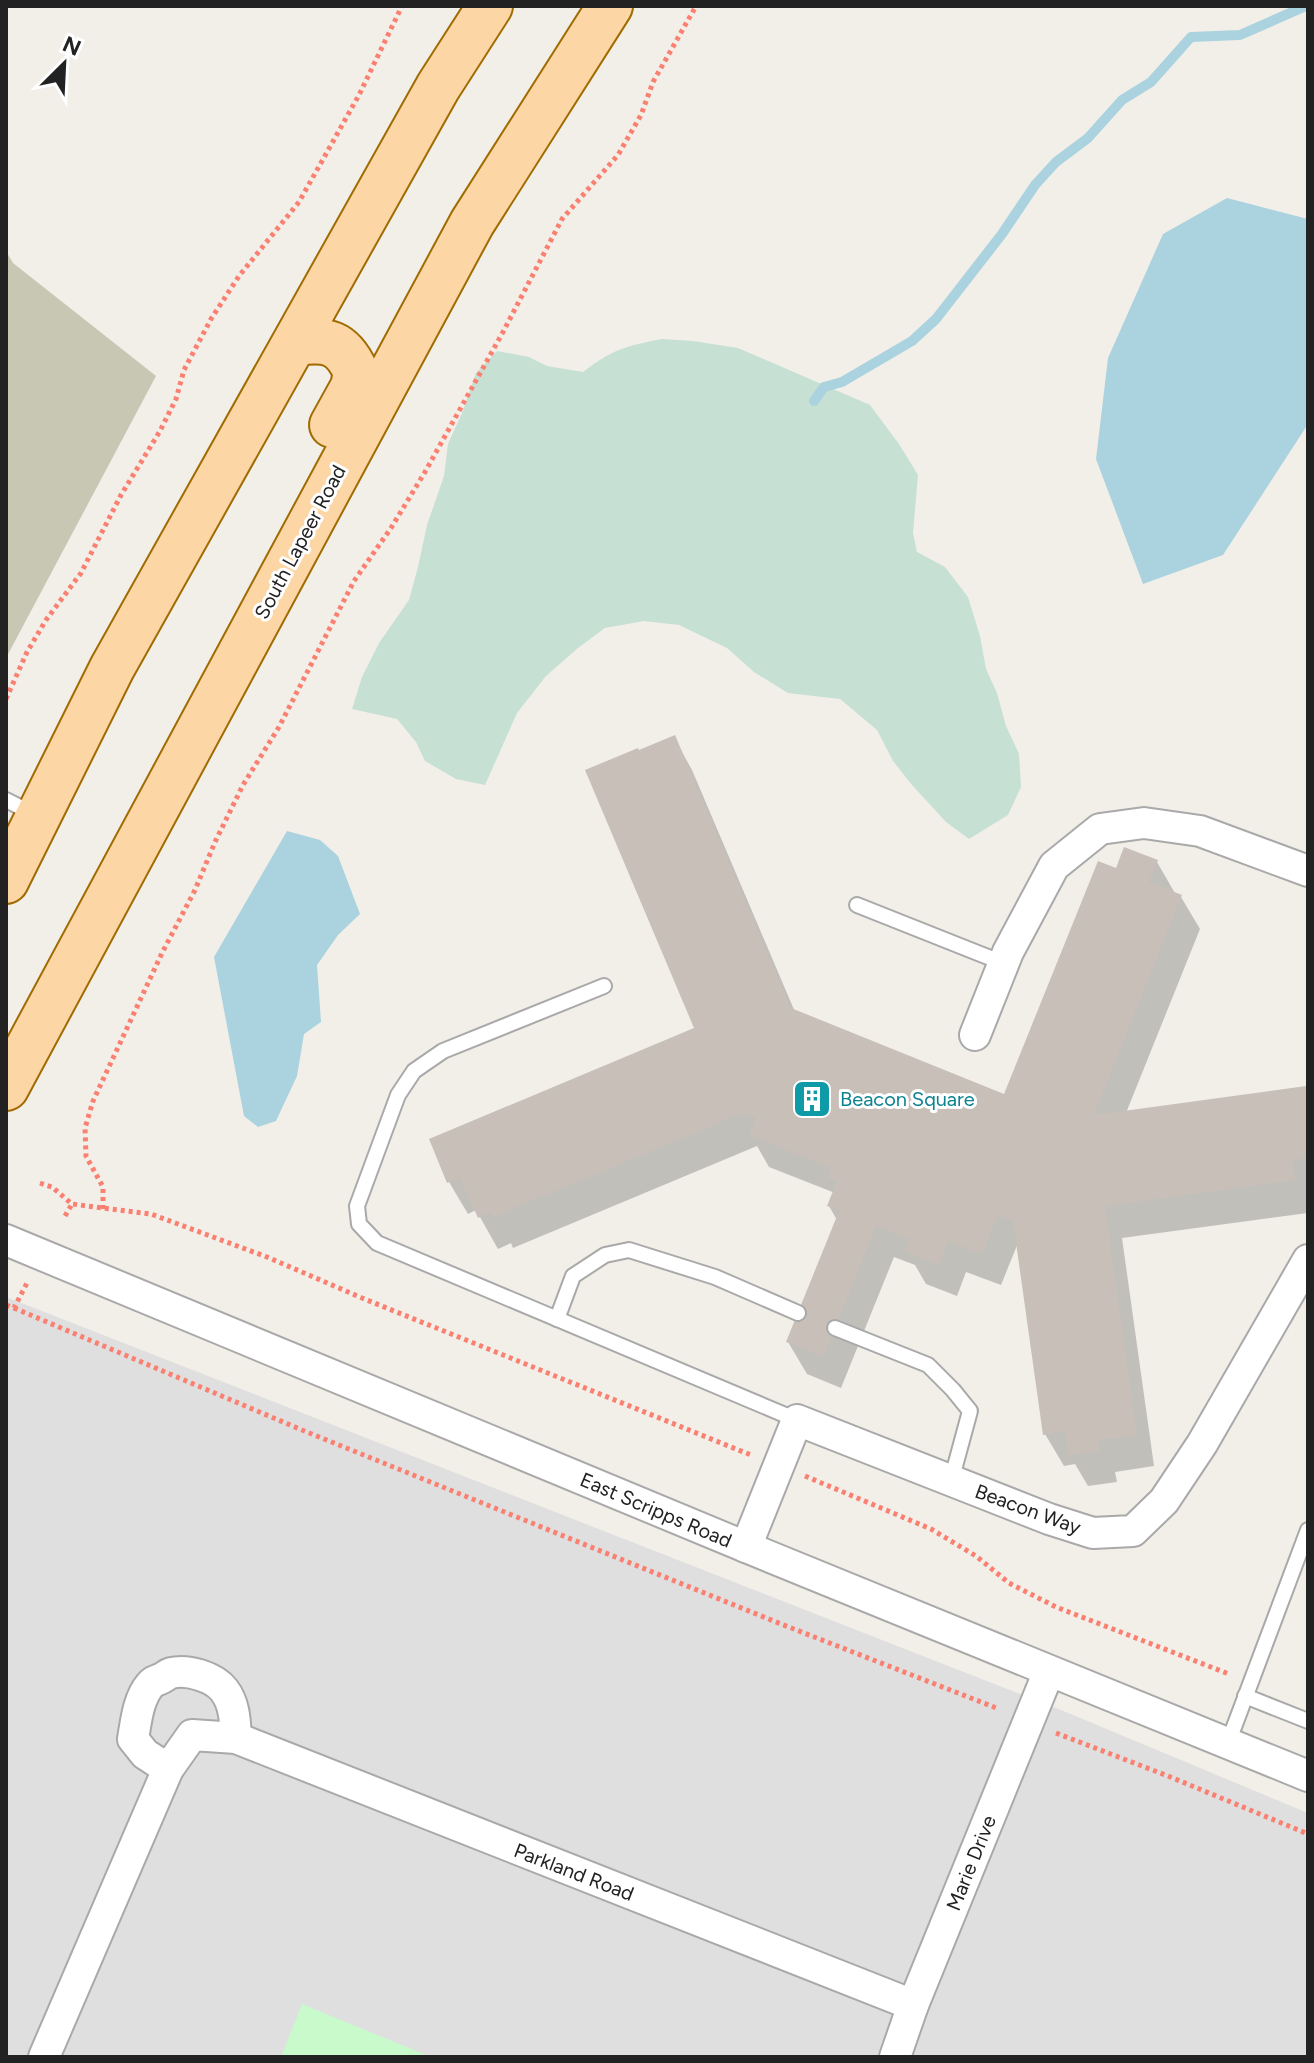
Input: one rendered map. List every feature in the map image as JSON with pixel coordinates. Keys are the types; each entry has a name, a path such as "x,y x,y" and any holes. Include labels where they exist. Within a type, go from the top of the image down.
{"main road":[{"path":"6,881 22,808 112,668 438,87 489,6"},
{"name":"South Lapeer Road","path":"6,1088 472,223 610,6"},
{"path":"191,744 189,706 191,685 198,666 355,380 356,372 346,353 323,341 296,343"}],"street":[{"path":"975,1035 1003,963 1054,866 1100,829 1144,823 1200,831 1308,871"},
{"name":"East Scripps Road","path":"6,1240 1308,1776"},
{"name":"Beacon Way","path":"797,1420 1049,1519 1093,1533 1133,1531 1164,1501 1202,1444 1308,1260"},
{"path":"746,1547 797,1420"},
{"name":"Marie Drive","path":"895,2057 913,2005 1049,1671"},
{"path":"168,1769 145,1754 133,1739 140,1704 151,1682 171,1673 185,1673 214,1681 231,1702 236,1738"},
{"name":"Parkland Road","path":"44,2057 168,1769 192,1735 236,1738 913,2005"}],"lane":[{"path":"857,905 1003,963"},
{"path":"604,986 443,1051 414,1071 398,1095 357,1206 359,1224 377,1243 797,1420"},
{"path":"557,1319 573,1276 605,1255 629,1250 715,1277 798,1313"},
{"path":"835,1328 928,1365 970,1411 951,1481"},
{"path":"1228,1743 1308,1530"},
{"path":"1248,1689 1308,1721"}],"path":[{"path":"6,699 27,652 81,573 121,495 160,431 176,399 184,370 211,319 239,276 299,202 359,95 402,6"},
{"path":"103,1209 103,1187 86,1156 85,1128 93,1101 236,799 279,727 354,581 391,528 432,459 562,219 618,155 641,115 653,82 696,6"},
{"path":"40,1183 52,1187 72,1204 151,1214 267,1257 779,1465 931,1529 976,1556 1009,1583 1056,1607 1248,1689"},
{"path":"65,1216 72,1204"},
{"path":"14,1308 29,1279"},
{"path":"6,1305 330,1442 1308,1834"}],"shaded area":[{"path":"6,251 13,263 156,376 6,658"},
{"path":"662,339 738,348 870,405 899,444 918,475 913,533 917,552 945,567 968,597 986,669 1019,754 1021,787 1008,815 969,839 946,822 912,785 893,761 877,730 840,699 788,693 754,672 727,648 679,625 644,621 605,628 578,648 546,676 517,713 485,785 456,779 425,761 416,742 397,719 352,709 362,677 379,643 409,600 427,525 444,476 448,444 476,373 497,351 529,357 547,366 583,372 620,350"},
{"path":"6,1297 1061,1710 1308,1813 1308,2057 6,2057"}],"green space":[{"path":"302,2004 431,2057 281,2057"}],"water":[{"path":"1227,198 1308,219 1308,424 1223,555 1143,584 1096,459 1108,358 1163,234"},
{"path":"287,831 320,840 338,856 360,914 338,935 317,965 321,1022 304,1034 297,1076 276,1121 258,1127 244,1116 214,957"}],"building":[{"name":"Beacon Square","path":"675,735 791,1008 1004,1094 1098,861 1116,868 1124,847 1158,860 1149,882 1182,895 1094,1115 1306,1086 1308,1158 1293,1160 1295,1180 1105,1206 1137,1435 1098,1440 1100,1451 1068,1455 1065,1431 1043,1435 1013,1221 998,1215 982,1254 948,1241 939,1266 905,1252 910,1240 876,1226 823,1357 786,1342 839,1211 827,1206 837,1181 827,1178 831,1168 749,1135 756,1118 743,1113 493,1217 491,1212 478,1218 460,1178 447,1183 429,1139 694,1028 585,770"}],"waterway":[{"path":"814,401 824,387 842,382 912,341 936,319 1002,234 1035,185 1056,162 1088,138 1122,100 1151,82 1191,37 1240,35 1306,6"}],"place":[{"name":"Beacon Square","path":"812,1099"}]}
